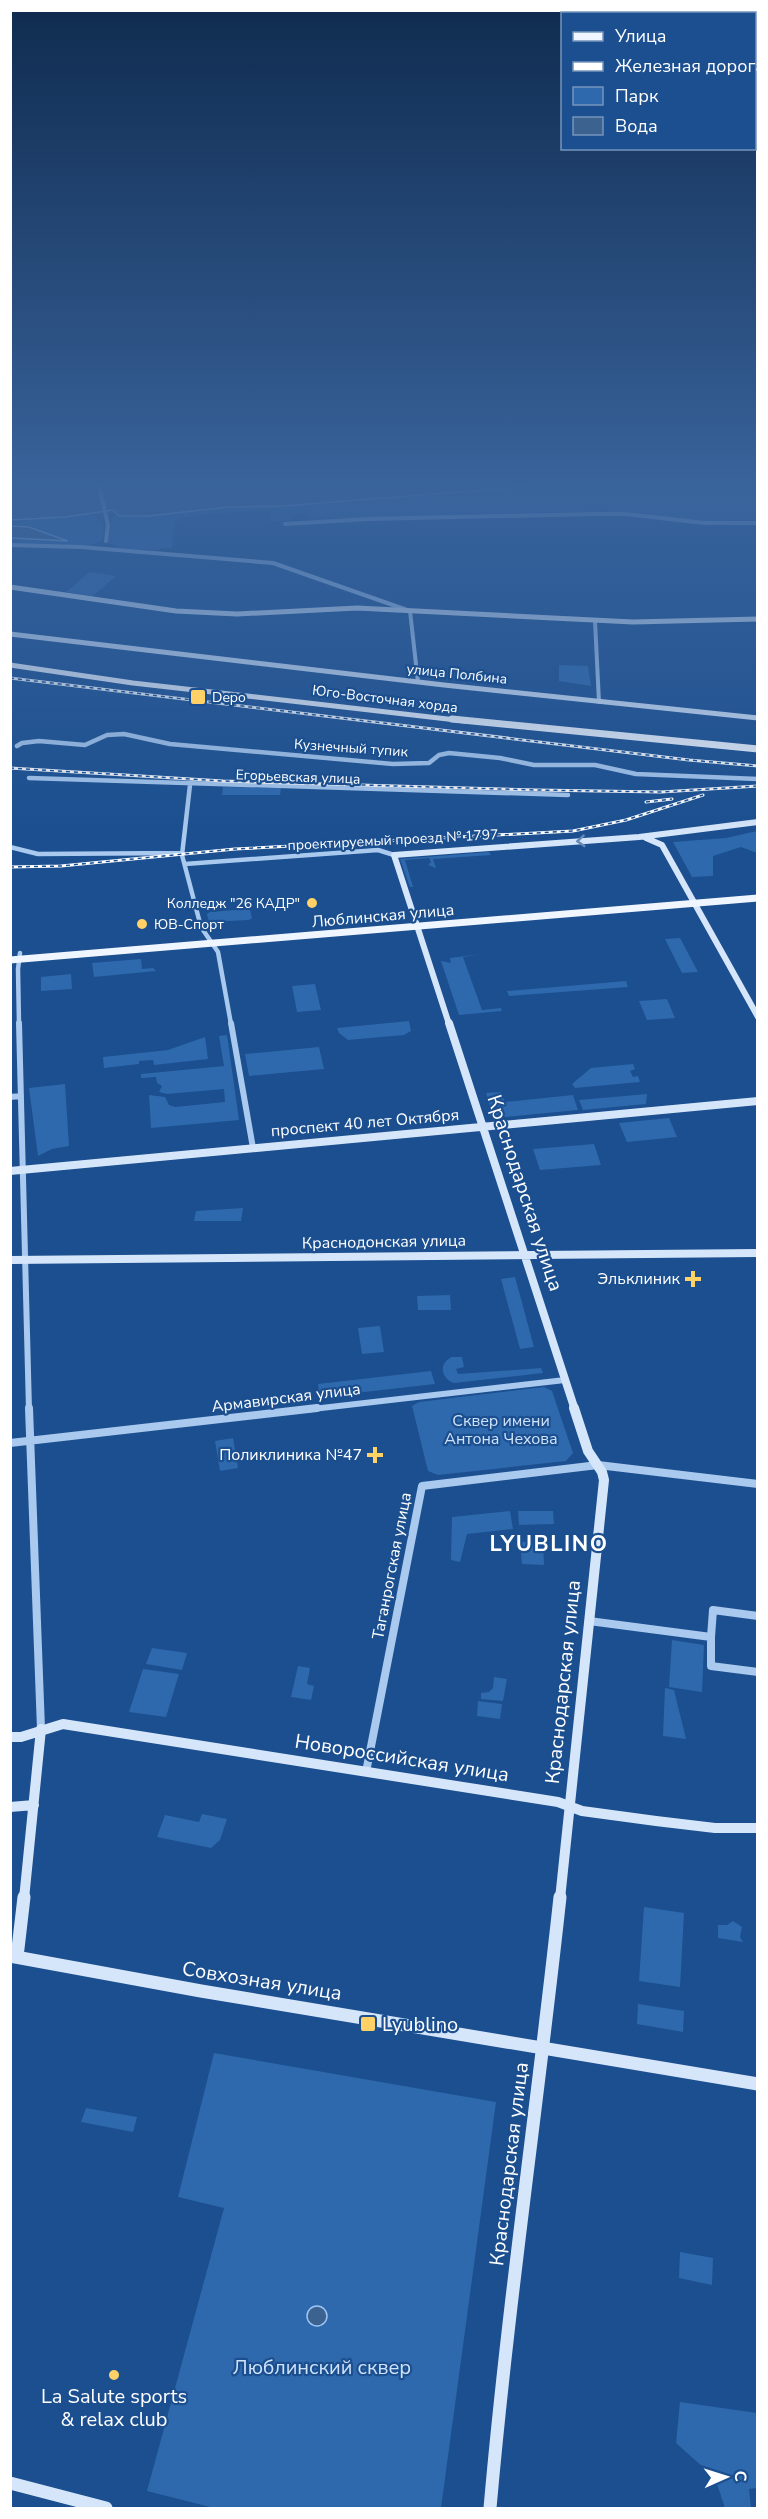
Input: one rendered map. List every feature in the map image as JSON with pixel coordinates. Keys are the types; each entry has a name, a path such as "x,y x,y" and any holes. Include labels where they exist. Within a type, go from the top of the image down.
{"main road":[{"path":"93,599 176,610 267,614 329,609 383,609 596,621 758,619"},
{"name":"улица Полбина","path":"10,634 418,682 758,718"},
{"name":"Юго-Восточная хорда","path":"10,664 133,682 501,725 758,747"},
{"path":"662,845 665,838 672,835 758,824"},
{"name":"проектируемый проезд № 1797","path":"394,855 639,837 758,824"},
{"path":"639,837 655,840 662,845 758,1017"},
{"name":"Краснодарская улица","path":"394,855 588,1451 603,1476 604,1488 544,2047 498,2418 490,2508"},
{"name":"Люблинская улица","path":"10,954 16,958 758,896"},
{"name":"проспект 40 лет Октября","path":"10,1171 758,1101"},
{"name":"Краснодонская улица","path":"10,1260 758,1253"},
{"name":"Новороссийская улица","path":"41,1729 63,1725 569,1805 582,1811 715,1828 758,1828"},
{"path":"10,1737 21,1737 41,1729"},
{"name":"Совхозная улица","path":"14,1956 34,1805 41,1729"},
{"path":"10,1807 34,1805"},
{"name":"Совхозная улица","path":"544,2047 758,2084"},
{"path":"10,2483 106,2508"}],"street":[{"path":"379,599 410,611 418,682"},
{"path":"383,609 389,606 389,602"},
{"path":"596,621 599,702"},
{"name":"Кузнечный тупик","path":"17,746 27,741 86,746 106,735 114,734 152,738 170,744 393,764 429,763 439,755 449,753 500,758 534,765 595,765 636,774 758,778"},
{"name":"Егорьевская улица","path":"29,778 190,785 567,795"},
{"path":"190,785 182,853 200,925 218,952 253,1148"},
{"path":"10,847 38,854 182,853"},
{"name":"проектируемый проезд № 1797","path":"184,864 378,850 394,855"},
{"path":"16,958 41,1729"},
{"path":"10,1097 21,1096"},
{"name":"Армавирская улица","path":"10,1443 565,1380"},
{"name":"Таганрогская улица","path":"366,1772 422,1486 598,1466 758,1484"},
{"path":"758,1616 713,1610 711,1637 711,1666 758,1672"},
{"path":"589,1622 711,1637"},
{"name":"Совхозная улица","path":"14,1956 201,1991 544,2047"}],"green space":[{"path":"559,665 588,666 591,686 559,681"},
{"path":"223,787 281,788 280,795 222,795"},
{"path":"757,831 757,853 741,847 713,856 713,876 692,877 673,842 726,838"},
{"path":"489,852 491,855 433,859 436,868 428,865 431,862 429,858 405,860 413,887 410,887 400,859"},
{"path":"250,910 252,918 249,920 209,922 207,914 210,912"},
{"path":"680,938 698,972 682,973 665,939"},
{"path":"481,954 463,957 482,1010 501,1008 502,1011 459,1015 441,961 451,963 450,958"},
{"path":"141,959 142,969 153,968 156,971 94,977 92,963"},
{"path":"71,974 72,989 41,991 41,977"},
{"path":"626,981 628,987 509,996 507,991"},
{"path":"315,984 321,1010 297,1012 292,986"},
{"path":"667,999 675,1018 647,1020 639,1001"},
{"path":"409,1021 411,1031 404,1035 348,1040 339,1033 337,1028"},
{"path":"227,1035 239,1120 151,1128 149,1095 165,1097 169,1105 175,1107 225,1102 224,1089 167,1094 159,1092 162,1086 157,1083 156,1077 141,1078 141,1074 224,1066 219,1036"},
{"path":"205,1037 208,1059 154,1065 153,1060 139,1061 139,1064 104,1068 103,1057 168,1050"},
{"path":"319,1047 324,1069 249,1076 245,1054"},
{"path":"633,1064 635,1069 630,1071 633,1077 638,1076 640,1082 575,1088 572,1084 591,1068"},
{"path":"65,1084 69,1146 52,1149 38,1156 29,1088"},
{"path":"501,1092 505,1102 573,1095 578,1110 494,1118 486,1093"},
{"path":"647,1094 646,1104 583,1110 579,1100"},
{"path":"669,1118 677,1137 627,1142 619,1123"},
{"path":"594,1144 601,1165 540,1170 533,1149"},
{"path":"243,1208 241,1221 194,1221 196,1211"},
{"path":"515,1277 534,1347 520,1349 501,1279"},
{"path":"450,1295 451,1310 418,1310 417,1296"},
{"path":"380,1326 384,1352 362,1354 358,1328"},
{"path":"452,1357 462,1357 464,1367 456,1369 458,1374 541,1368 543,1373 454,1383 446,1378 443,1371 445,1363"},
{"path":"431,1371 435,1384 320,1397 318,1384"},
{"name":"Сквер имени Антона Чехова","path":"544,1387 552,1391 573,1453 566,1461 438,1475 428,1471 412,1406 419,1402"},
{"path":"233,1438 238,1468 220,1471 215,1441"},
{"path":"510,1511 513,1529 467,1534 460,1562 451,1560 452,1517"},
{"path":"518,1511 553,1511 554,1524 519,1525"},
{"path":"520,1542 543,1542 544,1565 522,1564"},
{"path":"672,1640 704,1645 702,1692 669,1687"},
{"path":"152,1648 187,1653 182,1670 146,1664"},
{"path":"298,1666 310,1668 307,1684 314,1686 311,1700 291,1697"},
{"path":"143,1669 179,1674 166,1717 129,1712"},
{"path":"494,1677 507,1679 503,1701 481,1699 481,1693 489,1692 493,1688"},
{"path":"665,1688 674,1690 686,1739 663,1736"},
{"path":"478,1701 502,1704 500,1719 477,1716"},
{"path":"202,1814 227,1819 220,1840 211,1848 157,1837 165,1815 199,1822"},
{"path":"644,1907 684,1913 680,1987 639,1981"},
{"path":"733,1921 742,1927 740,1937 743,1942 718,1938 718,1925 727,1925"},
{"path":"638,2004 684,2011 683,2032 637,2024"},
{"name":"Люблинский сквер","path":"214,2053 496,2102 441,2508 214,2508 147,2491 224,2208 178,2197"},
{"path":"86,2108 137,2117 133,2132 81,2122"},
{"path":"680,2252 713,2258 712,2285 679,2278"},
{"path":"680,2402 757,2413 757,2488 749,2489 751,2508 725,2508 715,2478 676,2443"}],"water":[{"path":"317,2306 324,2309 327,2316 324,2323 317,2326 310,2323 307,2316 310,2309"}],"railway":[{"path":"10,678 689,760 758,766"},
{"path":"10,768 223,781 536,790 661,792 758,786"},
{"path":"10,867 61,866 235,849 573,831 626,820 703,795"},
{"path":"646,802 672,799"}],"place":[{"name":"Depo","path":"198,697"},
{"name":"Колледж \"26 КАДР\"","path":"312,903"},
{"name":"ЮВ-Спорт","path":"142,924"},
{"name":"Эльклиник","path":"693,1279"},
{"name":"Поликлиника №47","path":"375,1455"},
{"name":"Lyublino","path":"368,2024"},
{"name":"La Salute sports & relax club","path":"114,2375"}],"district":[{"name":"LYUBLINO","path":"549,1544"}]}
